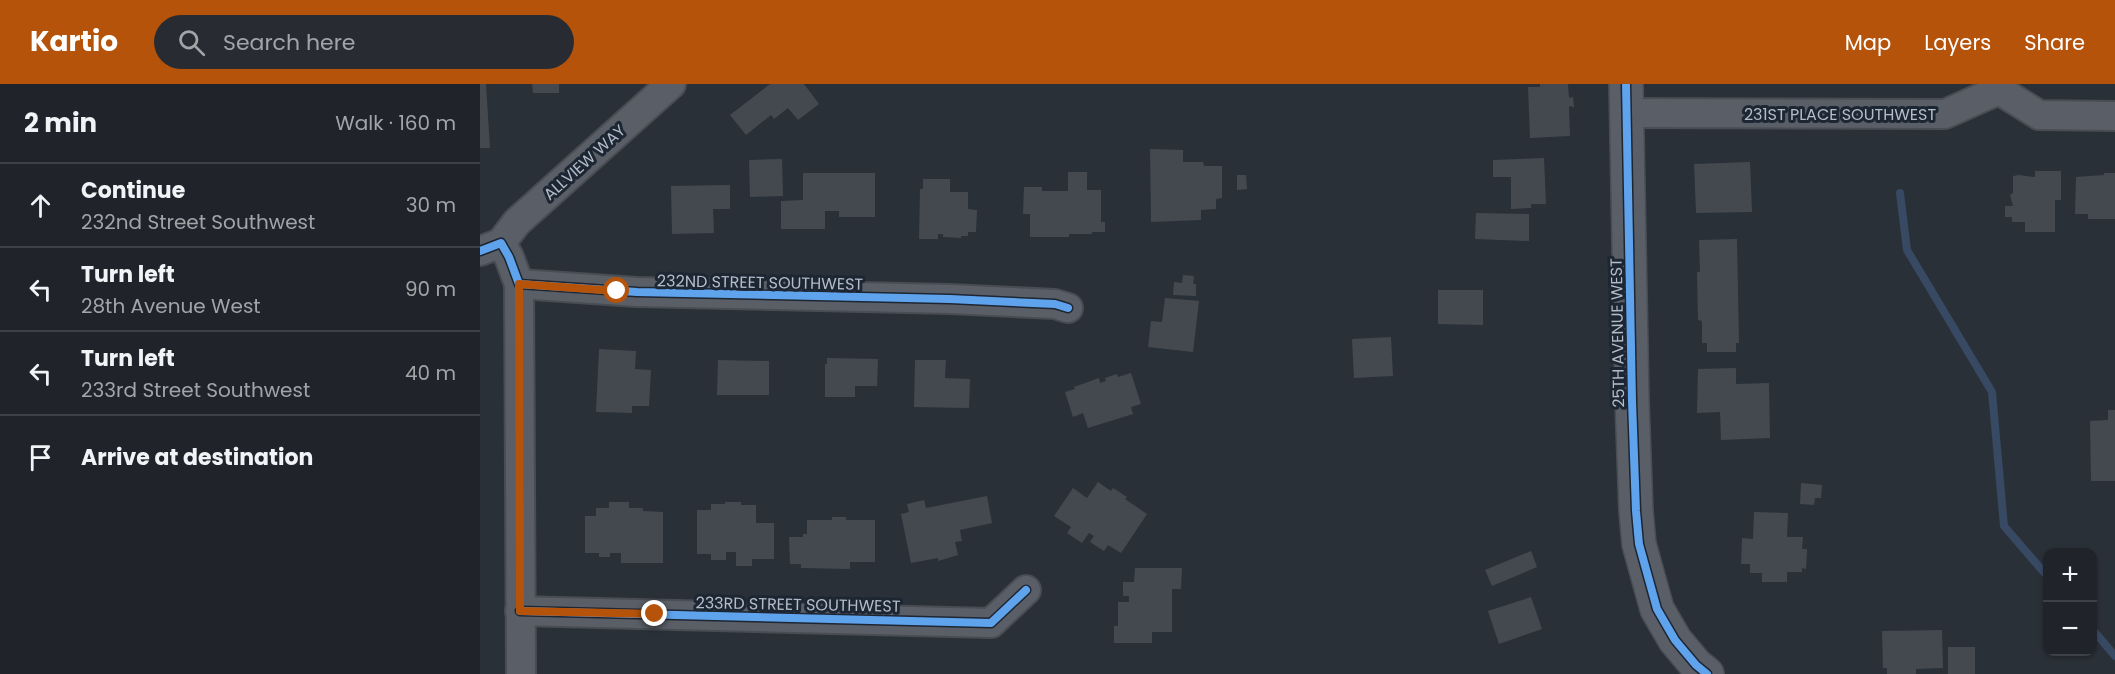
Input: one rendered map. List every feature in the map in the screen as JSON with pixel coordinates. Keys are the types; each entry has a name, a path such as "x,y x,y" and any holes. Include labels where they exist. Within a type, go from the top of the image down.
{"street":[{"name":"ALLVIEW WAY","path":"490,247 670,84"},
{"name":"231ST PLACE SOUTHWEST","path":"1625,98 1945,114 2000,87 2039,116 2115,116"},
{"name":"25TH AVENUE WEST","path":"1625,98 1636,511 1639,544 1657,609 1675,640 1696,665 1707,674"},
{"path":"490,247 509,257 519,284 521,674"},
{"name":"232ND STREET SOUTHWEST","path":"519,284 637,292 950,299 1055,304 1068,308"},
{"name":"233RD STREET SOUTHWEST","path":"520,611 992,623 1026,590"}],"building":[{"path":"480,84 486,84 490,148 480,148"},
{"path":"532,84 559,84 559,93 533,93"},
{"path":"770,84 804,84 819,104 798,120 788,108 774,119 771,115 746,135 730,115"},
{"path":"1540,84 1568,84 1569,98 1573,97 1574,107 1569,106 1570,136 1530,138 1528,87 1540,87"},
{"path":"1150,149 1183,150 1183,162 1203,162 1204,166 1222,166 1222,198 1216,199 1216,209 1201,210 1201,220 1151,222"},
{"path":"1544,158 1546,204 1531,204 1531,208 1511,209 1511,177 1493,177 1493,160"},
{"path":"782,159 783,196 750,197 749,160"},
{"path":"1750,162 1752,212 1696,213 1694,164"},
{"path":"2035,171 2061,171 2061,200 2055,200 2055,232 2025,232 2025,222 2012,222 2012,217 2005,217 2005,206 2013,206 2010,195 2013,193 2013,176 2035,177"},
{"path":"1068,172 1087,172 1087,190 1101,190 1101,222 1105,222 1105,232 1069,234 1069,237 1030,237 1030,214 1023,214 1024,187 1042,187 1042,191 1068,191"},
{"path":"803,173 875,173 875,217 839,217 839,211 825,211 825,229 781,229 781,201 803,200"},
{"path":"2104,173 2115,173 2115,219 2088,219 2088,214 2075,214 2076,177 2104,175"},
{"path":"1237,175 1246,175 1247,189 1237,190"},
{"path":"923,179 950,179 950,192 968,192 968,209 977,210 976,232 968,232 968,236 961,236 961,238 943,237 943,234 938,234 938,239 919,239 920,189 923,189"},
{"path":"730,185 730,209 713,209 714,233 672,234 671,186"},
{"path":"1476,213 1529,214 1529,241 1475,239"},
{"path":"1737,239 1739,343 1736,343 1736,352 1707,352 1707,343 1702,343 1702,321 1698,320 1699,240"},
{"path":"1183,275 1194,276 1196,296 1173,295 1174,282 1182,283"},
{"path":"1438,290 1483,290 1483,325 1438,324"},
{"path":"1165,298 1199,301 1193,352 1148,347 1151,321 1162,322"},
{"path":"1391,337 1393,376 1354,378 1352,339"},
{"path":"599,349 636,351 635,369 651,370 649,406 632,406 632,413 596,412"},
{"path":"827,358 878,359 877,386 855,386 855,397 825,397"},
{"path":"718,360 769,361 769,395 717,395"},
{"path":"915,360 946,360 945,378 970,379 969,408 914,407"},
{"path":"1736,368 1736,384 1769,383 1770,438 1721,440 1720,412 1697,413 1698,369"},
{"path":"1131,373 1141,404 1131,407 1133,414 1088,428 1083,413 1073,417 1065,392 1099,378 1100,383 1106,381 1105,378 1117,374 1118,377"},
{"path":"2108,410 2115,410 2115,481 2091,481 2090,421 2108,420"},
{"path":"1098,482 1111,491 1113,488 1127,497 1125,499 1147,514 1121,553 1108,545 1104,551 1090,542 1094,536 1089,533 1082,543 1067,533 1071,527 1054,516 1073,488 1087,498"},
{"path":"1801,483 1822,485 1821,498 1815,498 1814,505 1800,504"},
{"path":"987,496 992,523 960,530 962,541 955,542 958,555 938,561 938,558 911,563 901,514 909,512 907,504 924,500 926,508"},
{"path":"609,502 629,502 629,508 663,512 663,563 621,563 621,553 610,553 610,557 599,557 599,553 585,553 585,516 596,516 596,508 609,508"},
{"path":"725,502 756,505 756,523 774,523 774,559 752,559 752,566 736,566 736,552 726,552 726,560 711,560 711,554 697,554 697,510 711,510 711,504 725,504"},
{"path":"1754,512 1788,513 1787,537 1803,537 1802,549 1807,549 1806,569 1802,568 1802,572 1787,572 1787,582 1762,582 1762,573 1750,573 1750,564 1741,564 1742,538 1753,539"},
{"path":"832,517 846,517 846,520 875,520 875,562 850,562 850,569 801,568 801,564 790,564 789,537 803,537 803,534 807,534 807,520 832,520"},
{"path":"1531,551 1537,567 1492,586 1485,570"},
{"path":"1135,568 1182,568 1181,589 1172,589 1172,632 1152,632 1152,643 1114,643 1114,626 1118,626 1118,602 1129,602 1129,596 1123,596 1123,582 1134,582"},
{"path":"1531,597 1542,629 1499,644 1488,611"},
{"path":"1942,630 1943,668 1916,669 1916,674 1887,674 1887,668 1883,668 1882,631"},
{"path":"1948,647 1975,647 1975,674 1948,674"}],"waterway":[{"path":"1900,193 1907,250 1992,392 2004,526 2043,571"},
{"path":"2097,635 2115,656"}],"cycle path":[{"path":"1626,84 1632,401 1639,544 1657,609 1675,640 1696,665 1707,674"},
{"path":"480,251 501,243 519,284 637,292 950,299 1055,304 1068,308"},
{"path":"520,611 991,623 1026,590"}],"route":[{"path":"617,291 519,284 520,611 655,614"}]}
